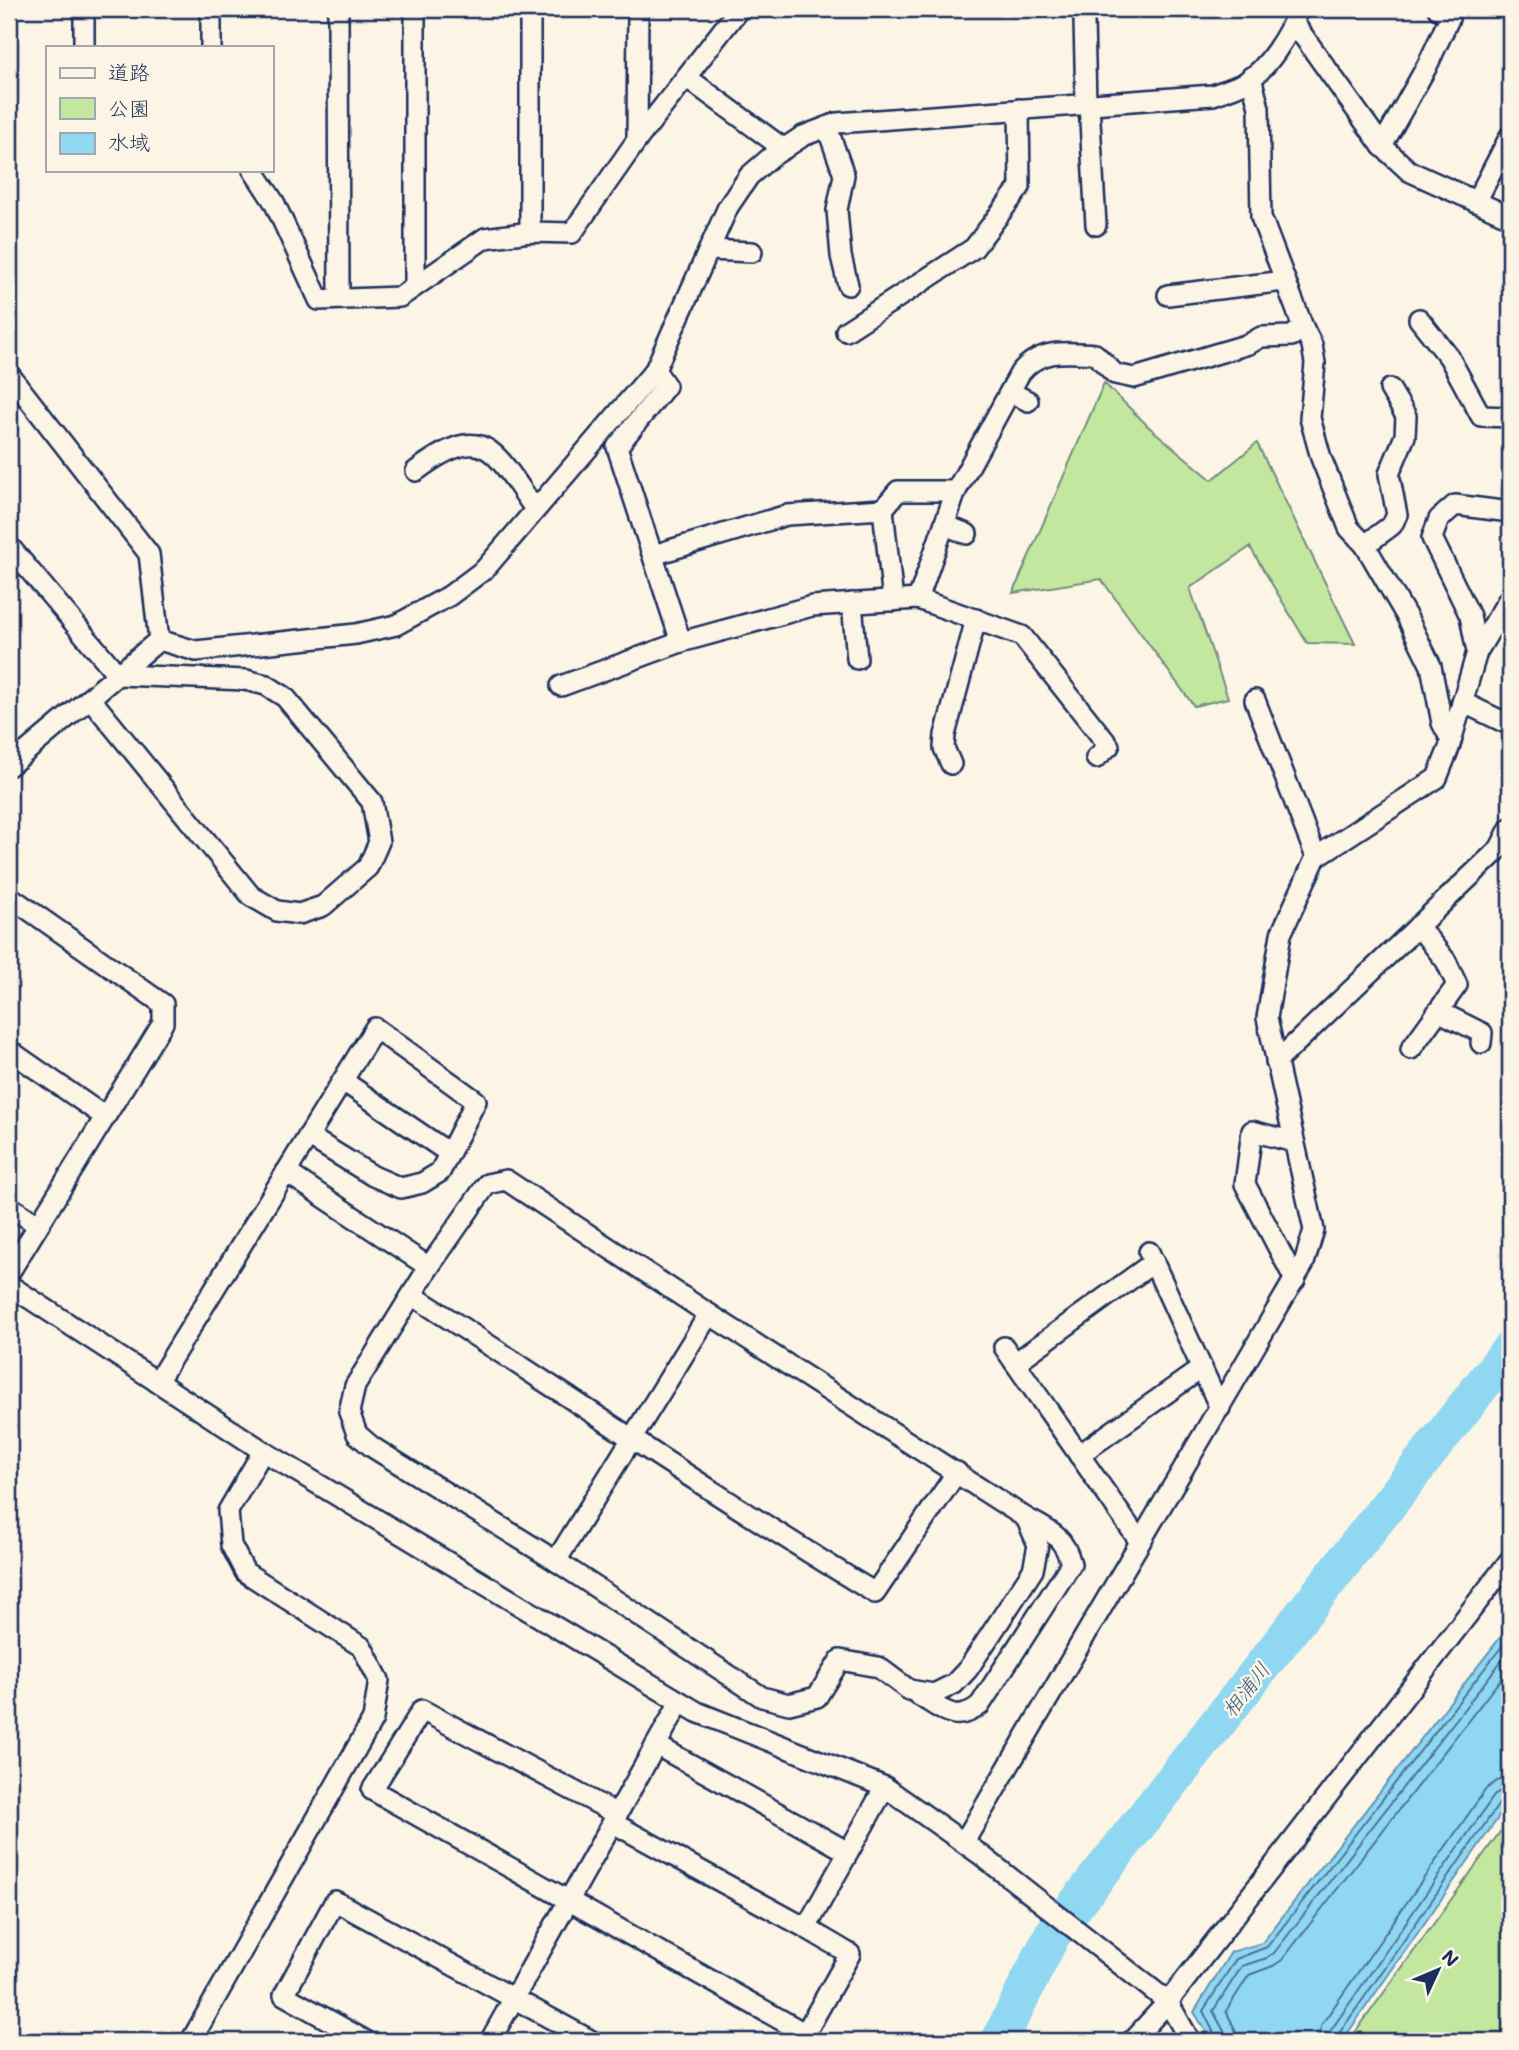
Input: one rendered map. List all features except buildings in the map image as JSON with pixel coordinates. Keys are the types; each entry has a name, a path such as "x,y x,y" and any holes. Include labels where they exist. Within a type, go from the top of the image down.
{"street":[{"path":"84,9 85,46"},
{"path":"211,9 211,46"},
{"path":"338,9 339,298"},
{"path":"415,9 415,286"},
{"path":"530,9 530,232"},
{"path":"637,139 638,9"},
{"path":"254,172 274,202 319,300 400,297 485,238 530,232 572,233 637,139 739,9"},
{"path":"1382,146 1427,66 1449,19 1448,12 1438,9"},
{"path":"159,640 197,651 356,634 397,625 449,596 485,569 655,370 729,207 750,176 803,136 837,123 1213,95 1245,83 1251,78 1282,43 1296,16 1382,146 1409,171 1510,217"},
{"path":"1084,21 1096,225"},
{"path":"686,77 784,149"},
{"path":"1251,78 1259,108 1261,217 1312,345 1315,363 1310,418 1321,458 1349,528 1365,545 1408,619 1431,666 1442,723 1451,740"},
{"path":"846,331 975,248 1020,187 1018,109"},
{"path":"827,127 844,175 837,210 841,256 848,285"},
{"path":"1476,202 1510,136"},
{"path":"709,250 752,252"},
{"path":"1168,295 1285,281"},
{"path":"1419,319 1449,357 1481,416 1510,417"},
{"path":"918,599 956,491 1019,396 1029,362 1056,351 1095,354 1115,374 1134,378 1249,344 1261,337 1292,336 1303,327"},
{"path":"655,370 666,386 617,447 681,642"},
{"path":"9,374 149,554 159,640"},
{"path":"1365,545 1392,525 1397,515 1389,474 1405,436 1406,416 1390,388"},
{"path":"416,471 441,453 459,445 480,445 495,453 535,509"},
{"path":"892,601 883,509 898,491 956,491"},
{"path":"1477,652 1469,616 1432,538 1439,519 1455,505 1510,512"},
{"path":"653,555 787,515 883,509"},
{"path":"944,525 967,534"},
{"path":"9,546 118,675 246,680 266,685 285,697 372,802 379,842 368,867 323,906 299,914 277,911 251,896 90,698"},
{"path":"964,1842 1304,1264 1314,1230 1267,1018 1281,934 1316,857 1437,778 1477,652 1510,597"},
{"path":"561,686 577,671 812,606 918,599 1021,636 1109,746 1096,758"},
{"path":"852,603 857,659"},
{"path":"951,764 944,748 946,735 976,619"},
{"path":"9,766 159,640"},
{"path":"1255,700 1316,857"},
{"path":"1462,702 1510,725"},
{"path":"1276,1062 1500,848 1510,828"},
{"path":"9,896 163,1004 163,1023 9,1273"},
{"path":"1411,1049 1457,985 1446,961 1418,926"},
{"path":"1438,1011 1482,1033 1481,1043"},
{"path":"157,1382 308,1136 343,1081 375,1028 476,1101 440,1172 422,1183 401,1188 373,1176 308,1136"},
{"path":"9,1050 104,1118"},
{"path":"343,1081 449,1153"},
{"path":"1294,1142 1252,1131 1245,1184 1295,1280"},
{"path":"286,1172 429,1267"},
{"path":"506,1180 1026,1518 1053,1532 1067,1548 1071,1564 980,1705 970,1713 954,1716 909,1690 878,1667 840,1660 817,1697 789,1704 762,1697 556,1561 372,1447 357,1434 349,1412 355,1386 429,1267 487,1184 506,1180"},
{"path":"9,1206 38,1225"},
{"path":"1140,1542 1010,1355 1152,1257 1220,1408"},
{"path":"9,1285 263,1451 697,1712 885,1787 964,1842 1163,1998 1190,2041"},
{"path":"412,1295 634,1438 751,1518 875,1593 957,1472"},
{"path":"556,1561 709,1314"},
{"path":"1079,1455 1202,1368"},
{"path":"191,2041 373,1719 379,1680 362,1647 245,1572 231,1545 228,1511 263,1451"},
{"path":"909,1690 934,1694 954,1684 968,1669 1033,1570 1038,1545 1026,1518"},
{"path":"1132,2041 1163,1998 1510,1560"},
{"path":"490,2041 680,1702"},
{"path":"422,1710 615,1818 850,1954 803,2037 372,1790 422,1710"},
{"path":"656,1745 849,1852"},
{"path":"806,1928 885,1787"},
{"path":"366,2041 284,1995 335,1901 592,2041"}],"green space":[{"path":"1104,383 1149,427 1212,480 1257,443 1355,644 1307,643 1250,547 1190,588 1228,698 1194,706 1101,579 1013,593"},
{"path":"1510,1818 1510,2041 1349,2041"}],"water":[{"path":"1510,1625 1510,1801 1342,2041 1212,2041 1194,2012 1231,1952 1262,1943"}],"waterway":[{"name":"相浦川","path":"999,2041 1052,1935 1510,1349"}]}
